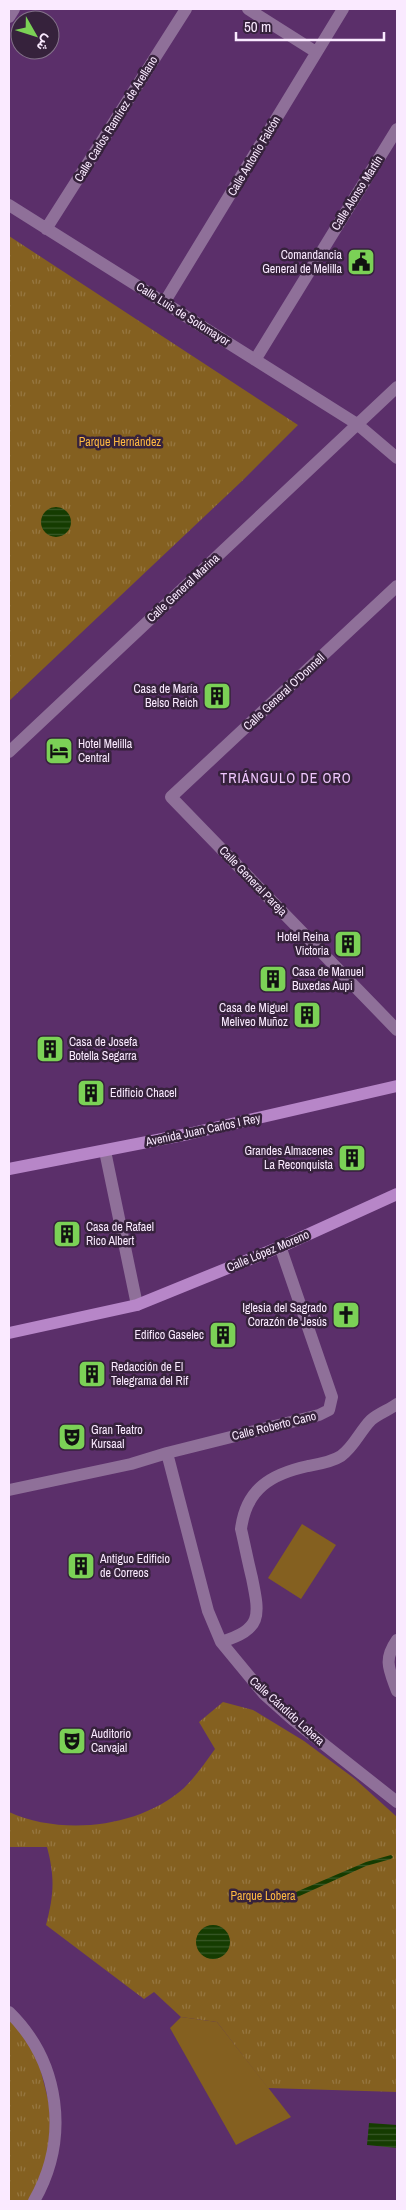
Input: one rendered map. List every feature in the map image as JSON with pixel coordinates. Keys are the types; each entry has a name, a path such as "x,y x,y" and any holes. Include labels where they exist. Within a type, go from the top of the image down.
{"main road":[{"name":"Avenida Juan Carlos I Rey","path":"9,1170 105,1151 397,1086"},
{"name":"Calle López Moreno","path":"9,1332 137,1304 280,1246 397,1194"}],"street":[{"path":"9,17 14,9"},
{"name":"Calle Carlos Ramírez de Arellano","path":"46,229 186,9"},
{"path":"248,9 316,52"},
{"name":"Calle Antonio Falcón","path":"164,303 344,9"},
{"name":"Calle Alonso Martín","path":"255,360 397,129"},
{"name":"Calle Luis de Sotomayor","path":"9,205 357,424 397,458"},
{"name":"Calle General Marina","path":"9,752 397,387"},
{"name":"Calle General O'Donnell","path":"171,797 397,586"},
{"name":"Calle General Pareja","path":"171,797 397,1030"},
{"path":"105,1151 137,1304"},
{"name":"Calle Roberto Cano","path":"167,1453 319,1415 329,1410 332,1397 280,1246"},
{"path":"220,1642 240,1636 250,1628 258,1608 241,1529 243,1516 254,1494 270,1479 281,1474 340,1458 350,1449 370,1421 397,1404"},
{"path":"9,1490 131,1464 167,1453"},
{"name":"Calle Cándido Lobera","path":"167,1453 208,1611 220,1642 241,1669 271,1700 397,1802"},
{"path":"394,1644 387,1662 397,1691"},
{"path":"9,2012 33,2040 42,2055 54,2089 55,2127 52,2150 40,2192 34,2201"}],"green space":[{"name":"Parque Hernández","path":"9,236 298,425 242,481 9,701"},
{"path":"302,1524 336,1545 301,1599 268,1578"},
{"name":"Parque Lobera","path":"223,1702 253,1710 304,1741 355,1779 397,1817 397,2092 268,2088 217,2022 181,2017 154,1992 144,1999 46,1925 53,1886 47,1847 9,1847 9,1812 30,1820 76,1826 123,1820 166,1802 184,1788 215,1749 199,1722"},
{"path":"9,2012 33,2040 55,2127 34,2201 9,2201"},
{"path":"181,2017 217,2022 291,2117 236,2145 170,2028"}],"shaded area":[{"path":"56,507 67,511 71,522 67,533 56,537 45,533 41,522 45,511"},
{"path":"391,1855 393,1857 391,1859 366,1866 284,1903 283,1898 289,1895 366,1862"},
{"path":"213,1925 225,1930 230,1942 225,1954 213,1959 201,1954 196,1942 201,1930"},
{"path":"369,2123 397,2125 397,2148 367,2145"}],"place":[{"name":"Comandancia General de Melilla","path":"361,262"},
{"name":"Casa de María Belso Reich","path":"217,696"},
{"name":"Hotel Melilla Central","path":"59,751"},
{"name":"Hotel Reina Victoria","path":"348,944"},
{"name":"Casa de Manuel Buxedas Aupi","path":"273,979"},
{"name":"Casa de Miguel Meliveo Muñoz","path":"307,1015"},
{"name":"Casa de Josefa Botella Segarra","path":"50,1049"},
{"name":"Edificio Chacel","path":"91,1093"},
{"name":"Grandes Almacenes La Reconquista","path":"352,1158"},
{"name":"Casa de Rafael Rico Albert","path":"67,1234"},
{"name":"Iglesia del Sagrado Corazón de Jesús","path":"346,1315"},
{"name":"Edifico Gaselec","path":"223,1335"},
{"name":"Redacción de El Telegrama del Rif","path":"92,1374"},
{"name":"Gran Teatro Kursaal","path":"72,1437"},
{"name":"Antiguo Edificio de Correos","path":"81,1566"},
{"name":"Auditorio Carvajal","path":"72,1741"}],"district":[{"name":"TRIÁNGULO DE ORO","path":"286,778"}]}
